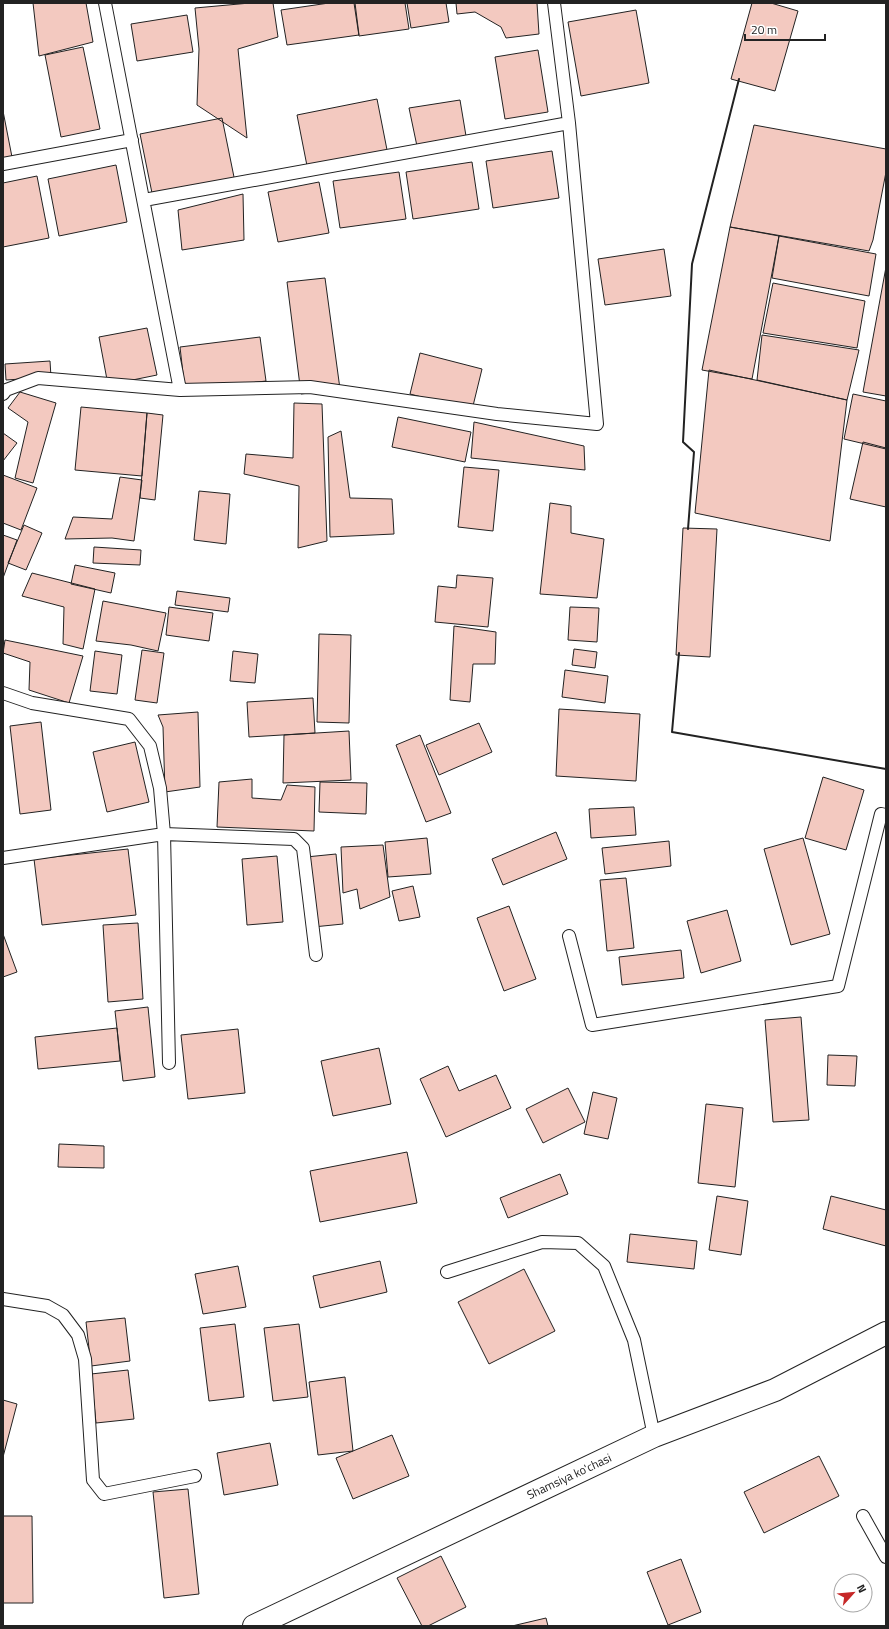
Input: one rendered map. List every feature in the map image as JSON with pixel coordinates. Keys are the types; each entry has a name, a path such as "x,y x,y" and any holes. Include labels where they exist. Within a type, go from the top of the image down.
{"street":[{"name":"Shamsiya ko'chasi","path":"254,1626 654,1436 775,1390 886,1333"}],"lane":[{"path":"105,3 180,390"},
{"path":"3,394 6,390 38,378 180,390 310,387 498,414 597,424 569,124 554,3"},
{"path":"144,200 569,124"},
{"path":"3,164 132,140"},
{"path":"3,693 32,703 130,719 150,746 160,788 164,834 169,1063"},
{"path":"569,936 592,1025 838,986 881,814 886,815"},
{"path":"3,858 164,834 294,839 299,842 303,848 316,955"},
{"path":"447,1272 542,1242 578,1243 604,1266 634,1340 654,1436"},
{"path":"3,1299 46,1306 63,1315 78,1335 85,1358 93,1480 104,1494 195,1476"},
{"path":"863,1516 886,1557"}],"building":[{"path":"33,3 86,3 93,42 39,56"},
{"path":"250,3 273,3 278,37 238,49 247,138 197,105 199,49 195,8"},
{"path":"329,3 355,3 359,35 287,45 281,10"},
{"path":"354,3 405,3 409,29 359,36"},
{"path":"407,3 446,3 449,22 411,28"},
{"path":"456,3 537,3 539,34 506,38 501,27 475,12 457,14"},
{"path":"752,3 771,3 798,11 775,91 731,79"},
{"path":"636,10 649,83 581,96 568,22"},
{"path":"187,15 193,52 137,61 131,24"},
{"path":"83,47 100,129 61,137 45,55"},
{"path":"538,50 548,112 505,119 495,57"},
{"path":"377,99 389,160 309,176 297,115"},
{"path":"460,100 467,142 418,151 409,108"},
{"path":"3,111 12,157 3,159"},
{"path":"222,118 235,182 153,198 140,134"},
{"path":"754,125 886,149 886,172 873,240 869,251 730,227"},
{"path":"552,151 559,198 493,208 486,161"},
{"path":"472,162 479,209 413,219 406,172"},
{"path":"116,165 127,222 59,236 48,179"},
{"path":"399,172 406,219 340,228 333,181"},
{"path":"37,176 49,238 3,247 3,183"},
{"path":"319,182 329,233 278,242 268,192"},
{"path":"243,194 244,240 182,250 178,210"},
{"path":"730,227 779,236 752,379 702,370"},
{"path":"779,236 876,254 869,296 772,278"},
{"path":"664,249 671,296 605,305 598,259"},
{"path":"886,267 886,396 863,392"},
{"path":"325,278 340,389 301,394 287,282"},
{"path":"773,283 865,301 857,348 763,333"},
{"path":"147,328 157,375 108,385 99,337"},
{"path":"762,335 859,350 847,400 757,380"},
{"path":"260,337 266,381 185,391 180,347"},
{"path":"420,353 482,369 472,410 410,394"},
{"path":"50,361 51,377 6,380 5,364"},
{"path":"709,370 847,400 830,541 695,513"},
{"path":"20,392 56,403 33,483 15,478 28,422 8,408"},
{"path":"853,394 886,401 886,449 844,439"},
{"path":"294,403 322,404 327,541 298,548 299,486 244,474 246,454 293,458"},
{"path":"81,407 147,413 142,476 75,470"},
{"path":"147,413 163,415 155,500 140,498"},
{"path":"398,417 471,432 465,462 392,447"},
{"path":"474,422 584,446 585,470 471,458"},
{"path":"341,431 350,498 392,499 394,534 330,537 328,437"},
{"path":"3,433 17,443 3,461"},
{"path":"863,442 886,448 886,507 850,499"},
{"path":"464,467 499,470 493,531 458,527"},
{"path":"3,475 37,488 21,530 3,523"},
{"path":"120,477 142,480 134,541 112,538 65,539 73,517 112,519"},
{"path":"199,491 230,494 226,544 194,540"},
{"path":"550,503 571,506 571,533 604,539 597,598 540,594"},
{"path":"24,525 42,533 26,570 8,563"},
{"path":"683,528 717,529 710,657 676,655"},
{"path":"3,535 17,540 3,578"},
{"path":"94,547 141,550 140,565 93,563"},
{"path":"75,565 115,573 111,593 71,584"},
{"path":"32,573 95,589 83,649 63,644 64,607 22,596"},
{"path":"457,575 493,578 488,627 435,622 438,586 456,588"},
{"path":"177,591 230,598 228,612 175,605"},
{"path":"103,601 166,613 158,651 131,645 96,641"},
{"path":"169,607 213,613 209,641 166,635"},
{"path":"570,607 599,608 597,642 568,640"},
{"path":"454,626 496,632 495,664 473,664 470,702 450,700"},
{"path":"319,634 351,635 349,723 317,722"},
{"path":"5,640 83,656 69,703 29,690 30,662 3,653"},
{"path":"574,649 597,652 595,668 572,665"},
{"path":"142,650 164,653 157,703 135,700"},
{"path":"95,651 122,655 117,694 90,691"},
{"path":"233,651 258,654 255,683 230,681"},
{"path":"565,670 608,676 605,703 562,697"},
{"path":"313,698 315,733 249,737 247,702"},
{"path":"559,709 640,714 636,781 556,776"},
{"path":"198,712 200,787 165,792 163,727 158,715"},
{"path":"41,722 51,810 20,814 10,726"},
{"path":"479,723 492,752 439,775 426,745"},
{"path":"349,731 351,780 283,783 284,735"},
{"path":"420,735 451,813 426,822 396,745"},
{"path":"135,742 149,802 107,812 93,752"},
{"path":"823,777 864,790 846,850 805,838"},
{"path":"252,779 252,798 281,800 287,785 315,787 314,831 217,827 219,782"},
{"path":"320,782 367,783 366,814 319,812"},
{"path":"634,807 636,835 591,838 589,809"},
{"path":"556,832 567,859 503,885 492,859"},
{"path":"427,838 431,874 388,877 385,842"},
{"path":"803,838 830,934 791,945 764,849"},
{"path":"669,841 671,866 605,874 602,848"},
{"path":"383,845 390,897 360,909 357,889 343,893 341,847"},
{"path":"128,849 136,915 42,925 34,859"},
{"path":"336,854 343,924 313,927 306,857"},
{"path":"277,856 283,922 247,925 242,859"},
{"path":"626,878 634,948 607,951 600,880"},
{"path":"413,886 420,917 399,921 392,891"},
{"path":"509,906 536,979 504,991 477,918"},
{"path":"727,910 741,961 701,973 687,921"},
{"path":"138,923 143,999 108,1002 103,925"},
{"path":"3,934 17,972 3,977"},
{"path":"681,950 684,978 622,985 619,957"},
{"path":"148,1007 155,1077 123,1081 115,1011"},
{"path":"801,1017 809,1120 773,1122 765,1020"},
{"path":"117,1028 120,1061 38,1069 35,1037"},
{"path":"238,1029 245,1093 188,1099 181,1035"},
{"path":"379,1048 391,1104 333,1116 321,1061"},
{"path":"828,1055 857,1056 855,1086 827,1085"},
{"path":"448,1066 459,1091 496,1075 511,1108 446,1137 420,1079"},
{"path":"568,1088 585,1122 543,1143 526,1109"},
{"path":"593,1092 617,1098 608,1139 584,1134"},
{"path":"706,1104 743,1108 735,1187 698,1183"},
{"path":"59,1144 104,1146 104,1168 58,1167"},
{"path":"407,1152 417,1203 320,1222 310,1171"},
{"path":"560,1174 568,1194 508,1218 500,1198"},
{"path":"717,1196 748,1201 741,1255 709,1250"},
{"path":"831,1196 886,1210 886,1246 823,1229"},
{"path":"630,1234 697,1241 694,1269 627,1262"},
{"path":"380,1261 387,1292 320,1308 313,1276"},
{"path":"238,1266 246,1307 203,1314 195,1274"},
{"path":"524,1269 555,1331 489,1364 458,1302"},
{"path":"125,1318 130,1361 91,1366 86,1322"},
{"path":"235,1324 244,1397 209,1401 200,1328"},
{"path":"299,1324 308,1397 273,1401 264,1328"},
{"path":"128,1370 134,1419 96,1423 91,1374"},
{"path":"345,1377 353,1451 318,1455 309,1382"},
{"path":"3,1400 17,1404 3,1457"},
{"path":"392,1435 409,1476 353,1499 336,1458"},
{"path":"270,1443 278,1485 224,1495 217,1453"},
{"path":"819,1456 839,1496 764,1533 744,1492"},
{"path":"188,1489 199,1594 164,1598 153,1492"},
{"path":"3,1516 32,1516 33,1603 3,1603"},
{"path":"441,1556 466,1607 428,1626 422,1626 397,1578"},
{"path":"681,1559 701,1612 668,1625 647,1572"},
{"path":"546,1618 548,1626 512,1626"}],"wall":[{"path":"688,529 694,452 683,442 692,264 739,79"},
{"path":"679,653 672,732 886,769"}]}
